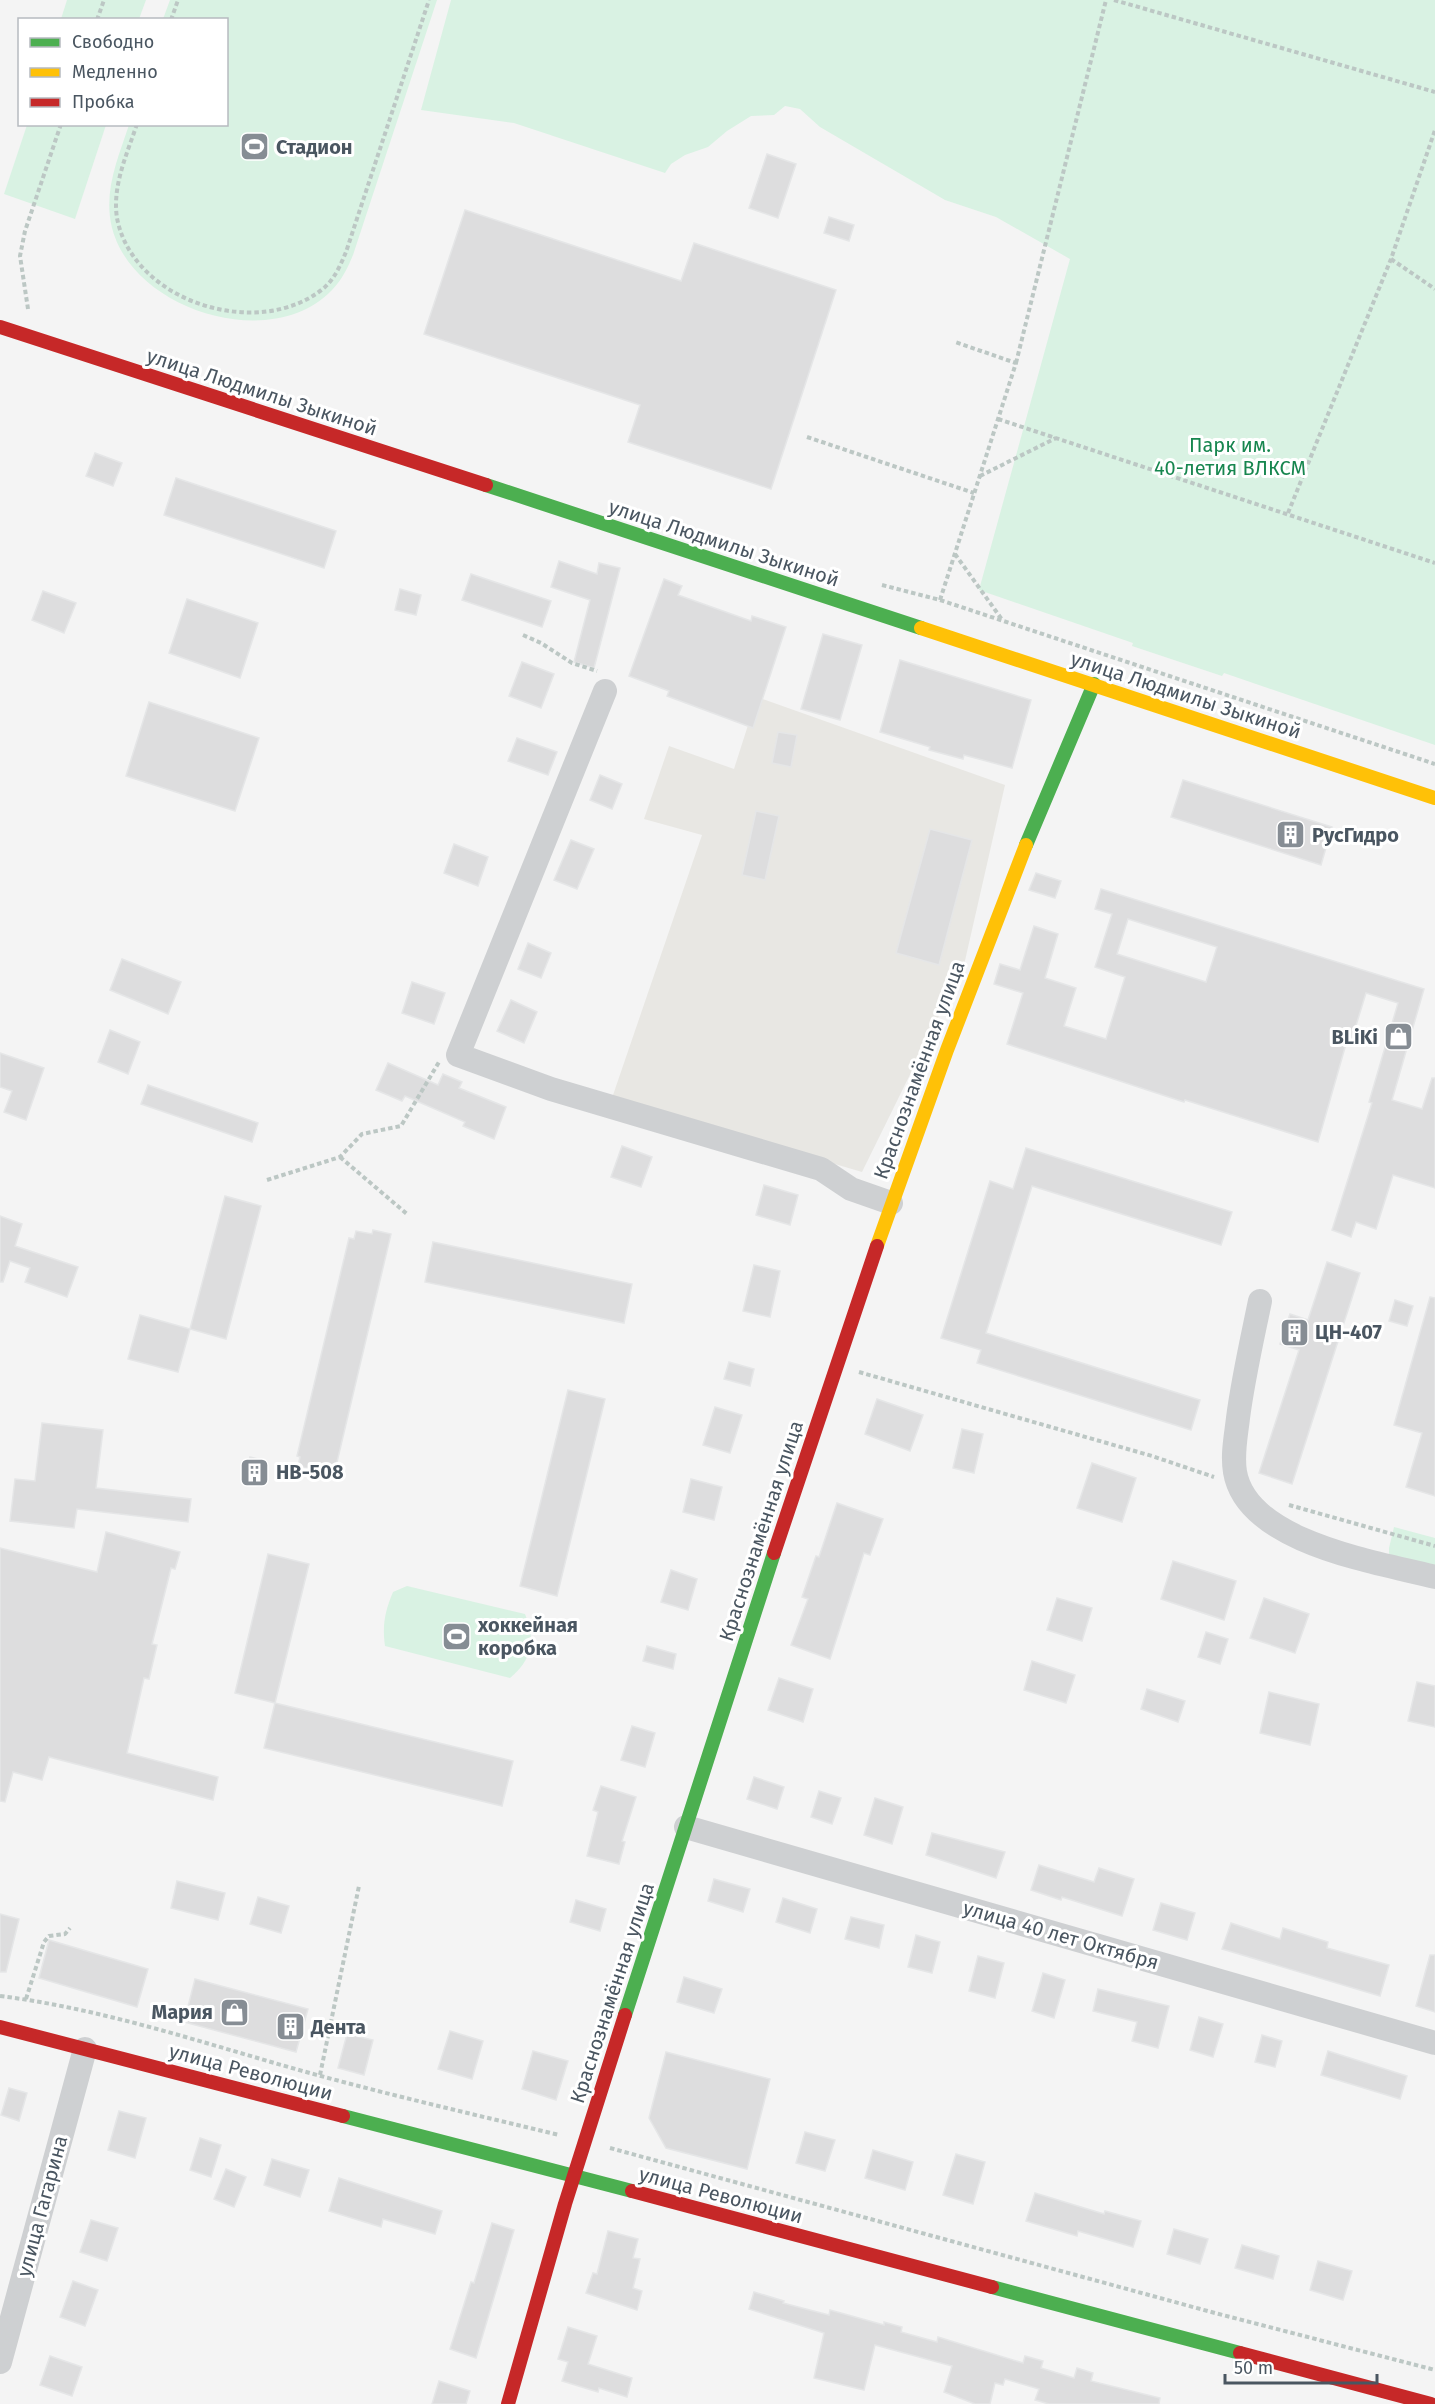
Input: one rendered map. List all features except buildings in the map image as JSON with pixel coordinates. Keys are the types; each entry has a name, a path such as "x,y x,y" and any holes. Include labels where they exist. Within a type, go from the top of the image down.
{"street":[{"name":"улица Людмилы Зыкиной","path":"0,327 1094,684 1435,798"},
{"name":"Краснознамённая улица","path":"508,2404 574,2175 835,1365 891,1203 1022,854 1094,684"},
{"path":"605,691 458,1055 551,1089 821,1169 851,1189 891,1203"},
{"path":"1260,1301 1241,1394 1235,1438 1234,1456 1239,1487 1254,1510 1286,1532 1338,1552 1435,1577"},
{"name":"улица 40 лет Октября","path":"686,1827 1435,2043"},
{"name":"улица Революции","path":"0,2027 574,2175 1431,2404"},
{"name":"улица Гагарина","path":"0,2362 85,2049"},
{"path":"1431,2404 1435,2390"}],"path":[{"path":"98,18 104,0"},
{"path":"172,18 178,0"},
{"path":"136,126 121,172 116,196 117,218 135,259 148,274 185,298 208,306 253,313 294,306 312,297 327,285 338,270 346,252 429,0"},
{"path":"940,600 1016,363 1106,0"},
{"path":"1114,0 1435,92"},
{"path":"28,309 20,256 25,231 60,126"},
{"path":"1288,513 1391,259 1435,130"},
{"path":"1391,259 1435,289"},
{"path":"955,342 1016,363"},
{"path":"998,419 1435,563"},
{"path":"807,437 974,493"},
{"path":"980,476 1057,438"},
{"path":"955,554 1003,621"},
{"path":"523,635 572,663 596,670 601,675 605,691"},
{"path":"267,1180 340,1157 362,1134 401,1126 437,1065 448,1056 458,1055"},
{"path":"340,1157 407,1214"},
{"path":"835,1365 1152,1456 1239,1487"},
{"path":"1283,1503 1435,1546"},
{"path":"320,2076 358,1886"},
{"path":"26,1999 44,1942 49,1936 65,1934 70,1928"},
{"path":"0,1996 50,2002 173,2033 320,2076 585,2141 1148,2295 1435,2370"}],"shaded area":[{"path":"757,697 1005,785 964,965 862,1172 612,1098 702,835 644,819 669,746 734,769"}],"green space":[{"path":"67,0 146,0 139,18 61,18"},
{"name":"Стадион","path":"170,0 437,0 351,260 342,278 332,290 305,310 273,319 237,320 202,312 169,297 141,276 120,249 110,217 109,205 114,170 129,126 228,126 228,18 163,18"},
{"name":"Парк им. 40-летия ВЛКСМ","path":"451,0 1435,0 1435,745 1224,673 1222,676 1132,646 1133,643 979,590 1070,259 996,217 945,200 820,127 800,109 785,106 774,115 751,116 727,131 708,147 685,155 671,164 665,173 514,123 421,110"},
{"path":"27,126 106,126 75,219 4,194"},
{"path":"1394,1527 1435,1538 1435,1574 1389,1558"},
{"name":"хоккейная коробка","path":"407,1586 525,1614 531,1641 523,1664 510,1678 385,1646 384,1625 390,1599 393,1592"}],"traffic: fast":[{"path":"486,485 921,628"},
{"path":"1026,845 1094,684"},
{"path":"625,2015 774,1553"},
{"path":"343,2116 632,2191"},
{"path":"992,2287 1240,2353"}],"traffic: slow":[{"path":"921,628 1435,798"},
{"path":"877,1246 947,1050 1026,845"}],"traffic: jam":[{"path":"0,327 486,485"},
{"path":"774,1553 877,1246"},
{"path":"508,2404 565,2204 625,2015"},
{"path":"0,2027 343,2116"},
{"path":"632,2191 992,2287"},
{"path":"1240,2353 1431,2404"}],"place":[{"name":"Стадион","path":"255,147"},
{"name":"РусГидро","path":"1291,835"},
{"name":"BLiKi","path":"1399,1037"},
{"name":"ЦН-407","path":"1294,1332"},
{"name":"НВ-508","path":"255,1472"},
{"name":"хоккейная коробка","path":"457,1637"},
{"name":"Мария","path":"234,2012"},
{"name":"Дента","path":"290,2027"}]}
